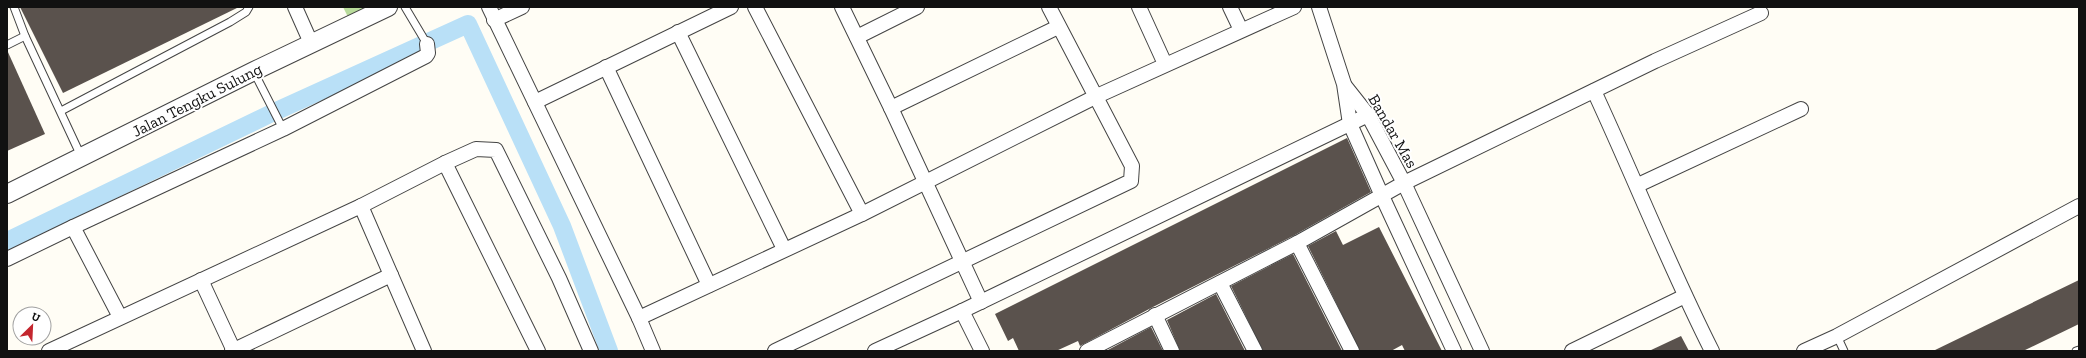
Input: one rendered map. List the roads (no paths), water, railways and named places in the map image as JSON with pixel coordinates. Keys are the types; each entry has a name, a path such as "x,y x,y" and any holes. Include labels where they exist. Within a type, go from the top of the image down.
{"street":[{"path":"295,7 311,43"},
{"name":"Jalan Tengku Sulung","path":"7,194 311,43 388,7"},
{"path":"522,7 492,13 639,318 652,351"},
{"path":"535,102 731,7"},
{"path":"754,7 862,214"},
{"path":"842,7 891,108 981,302"},
{"path":"857,36 917,7"},
{"path":"775,351 1131,181 1132,166 1097,96 1058,27 1049,7"},
{"path":"1139,7 1165,64"},
{"path":"1230,7 1241,30"},
{"path":"639,318 784,249 862,214 1097,96 1294,7"},
{"path":"1319,7 1344,84"},
{"path":"1087,351 1297,243 1404,183 1655,61 1761,13"},
{"path":"891,108 1058,27"},
{"path":"678,32 784,249"},
{"path":"7,259 281,124 426,56 428,53 427,44"},
{"path":"606,67 709,285"},
{"name":"Bandar Mas","path":"1344,84 1368,115 1404,183 1482,351"},
{"name":"Bandar Mas","path":"1344,84 1350,124 1454,351"},
{"path":"1594,91 1638,185 1685,296 1712,351"},
{"path":"1638,185 1801,109"},
{"path":"875,351 981,302 1368,115"},
{"path":"49,351 66,347 120,317 362,206 445,163 476,149 496,150 559,278 591,351"},
{"path":"445,163 538,351"},
{"path":"362,206 420,350"},
{"path":"1813,349 2079,206"},
{"path":"73,227 120,317"},
{"path":"1297,243 1352,351"},
{"path":"201,280 233,351 391,275"},
{"path":"1220,282 1255,351"},
{"path":"1572,351 1685,296"},
{"path":"962,311 982,351"},
{"path":"1155,315 1172,351"}],"lane":[{"path":"14,7 25,36 82,158"},
{"path":"61,111 230,22 246,12 249,7"},
{"path":"405,7 427,44"},
{"path":"7,45 25,36"},
{"path":"254,71 281,124"},
{"path":"1837,336 1844,351"}],"waterway":[{"path":"7,241 272,113 468,24 562,226 609,351"}]}
